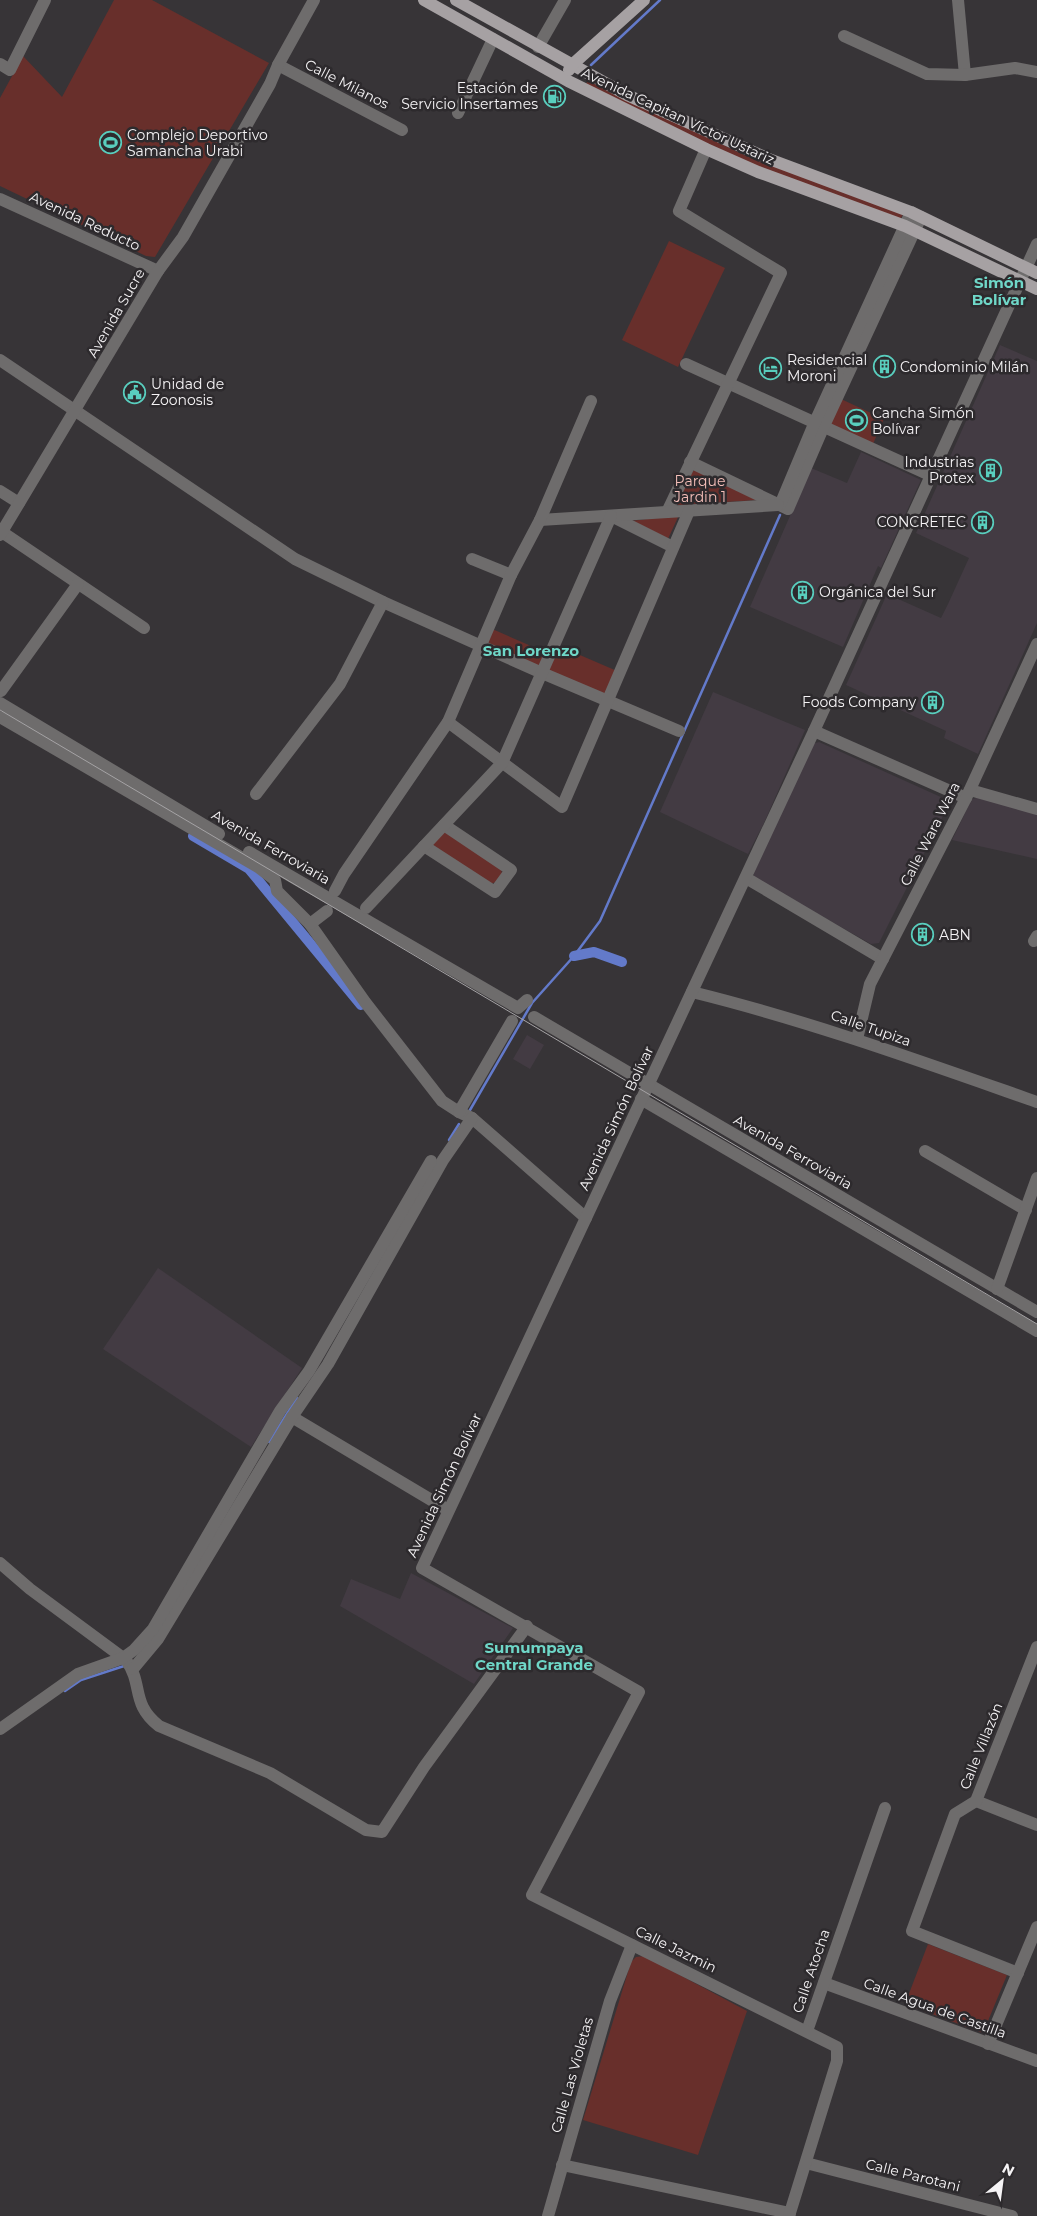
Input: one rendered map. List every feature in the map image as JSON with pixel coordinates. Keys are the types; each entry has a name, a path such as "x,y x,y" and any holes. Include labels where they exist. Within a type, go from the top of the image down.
{"main road":[{"name":"Avenida Capitan Víctor Ustariz","path":"424,0 564,79 706,149 758,172 910,228 1020,280 1037,290"},
{"name":"Avenida Capitan Víctor Ustariz","path":"456,0 628,95 738,146 807,174 916,214 1032,270"},
{"path":"564,79 573,64 644,0"}],"street":[{"path":"0,64 10,70 45,0"},
{"name":"Avenida Sucre","path":"1,533 76,412 158,272 184,237 270,84 278,65 314,0"},
{"path":"538,47 565,0"},
{"path":"958,0 965,75"},
{"path":"844,36 927,74 965,75 1015,68 1037,72"},
{"path":"458,113 493,38"},
{"name":"Calle Milanos","path":"278,65 402,130"},
{"path":"666,512 781,273 679,211 706,149"},
{"name":"Avenida Reducto","path":"0,199 158,272"},
{"path":"784,507 916,214"},
{"name":"Avenida Simón Bolívar","path":"532,1895 639,1692 527,1626 422,1568 746,878 932,476 1020,280 1032,270 1037,244"},
{"path":"0,360 295,559 383,602 542,674 679,730"},
{"path":"686,364 728,385 932,476"},
{"path":"335,891 344,874 448,722 511,575 540,520 591,401"},
{"path":"690,462 784,507"},
{"path":"0,491 20,502"},
{"path":"540,520 784,507"},
{"path":"448,722 562,807 689,511"},
{"path":"611,516 673,547"},
{"path":"366,908 502,763 611,516"},
{"path":"1,533 144,628"},
{"path":"472,558 511,575"},
{"path":"1,697 78,584"},
{"path":"256,794 340,684 383,602"},
{"name":"Calle Wara Wara","path":"856,1039 870,984 968,794 1037,644"},
{"name":"Avenida Ferroviaria","path":"1,697 222,836 518,1008 527,1000"},
{"name":"Avenida Ferroviaria","path":"0,717 258,867 275,880 277,891 310,924 365,1002 442,1101 472,1118 586,1218"},
{"path":"814,731 968,794 1037,809"},
{"path":"424,846 495,892 511,870 444,825"},
{"path":"746,878 883,959"},
{"path":"310,924 327,911"},
{"name":"Calle Tupiza","path":"692,992 768,1011 856,1039 1037,1102"},
{"name":"Avenida Ferroviaria","path":"534,1017 1037,1312"},
{"path":"459,1112 512,1021"},
{"path":"641,1099 1037,1331"},
{"path":"0,1729 78,1674 128,1663 158,1639 292,1417 328,1364 443,1160 472,1118"},
{"path":"925,1152 1026,1210"},
{"path":"128,1663 134,1650 153,1629 275,1419 310,1371 431,1161"},
{"path":"997,1289 1037,1178"},
{"path":"292,1417 448,1510"},
{"path":"0,1563 30,1589 128,1663 142,1708 147,1716 159,1726 270,1773 366,1830 382,1832 424,1768 527,1626"},
{"name":"Calle Villazón","path":"1018,1973 912,1931 955,1814 976,1801 1037,1647"},
{"path":"976,1801 1037,1825"},
{"name":"Calle Atocha","path":"790,2214 838,2061 837,2047 807,2031 885,1808"},
{"name":"Calle Jazmin","path":"532,1895 807,2031"},
{"path":"988,2044 1037,1927"},
{"name":"Calle Las Violetas","path":"548,2216 610,2001 632,1945"},
{"name":"Calle Agua de Castilla","path":"824,1983 1037,2061"},
{"name":"Calle Parotani","path":"806,2163 1012,2216"},
{"path":"562,2165 790,2214"}],"shaded area":[{"path":"1000,345 1037,361 1037,623 978,754 944,738 946,731 846,685 887,594 941,618 969,558 916,533"},
{"path":"861,452 921,480 881,568 878,566 843,647 750,607 811,468 847,483"},
{"path":"713,692 805,730 764,823 748,854 660,812"},
{"path":"819,742 943,798 948,806 879,943 871,944 754,878 754,872 812,744"},
{"path":"980,797 1037,813 1037,859 952,840 972,799"},
{"path":"527,1035 544,1045 530,1069 513,1059"},
{"path":"158,1268 302,1368 251,1447 103,1349"},
{"path":"411,1573 513,1628 474,1684 340,1606 351,1579 400,1599"}],"green space":[{"name":"Complejo Deportivo Samancha Urabi","path":"114,0 152,0 269,63 155,257 146,256 0,186 0,98 23,56 62,97"},
{"path":"588,80 744,155 903,214 900,220 751,165 585,86"},
{"path":"669,241 725,268 678,367 622,340"},
{"name":"Cancha Simón Bolívar","path":"841,399 884,419 873,444 830,424"},
{"name":"Parque Jardin 1","path":"697,470 758,500 678,505 677,501 693,471"},
{"path":"679,515 667,541 631,521"},
{"path":"490,628 547,653 540,668 484,643"},
{"path":"559,646 617,671 605,697 548,672"},
{"path":"442,830 501,867 502,875 499,881 490,884 433,845 433,841"},
{"path":"928,1944 1007,1975 983,2033 905,2004"},
{"path":"644,1956 747,2011 698,2155 583,2120 631,1962 636,1957"}],"waterway":[{"path":"591,65 660,0"},
{"path":"470,1110 532,1003 574,956 600,921 780,515"},
{"path":"193,836 249,869 361,1005"},
{"path":"574,956 594,952 622,962"},
{"path":"449,1140 459,1124"},
{"path":"269,1442 297,1398"},
{"path":"65,1691 81,1680 124,1666"}],"tram line":[{"path":"0,710 1037,1324"}],"place":[{"name":"Estación de Servicio Insertames","path":"554,96"},
{"name":"Complejo Deportivo Samancha Urabi","path":"111,143"},
{"name":"Condominio Milán","path":"884,367"},
{"name":"Residencial Moroni","path":"771,368"},
{"name":"Unidad de Zoonosis","path":"135,392"},
{"name":"Cancha Simón Bolívar","path":"856,421"},
{"name":"Industrias Protex","path":"990,470"},
{"name":"CONCRETEC","path":"982,522"},
{"name":"Orgánica del Sur","path":"803,592"},
{"name":"Foods Company","path":"932,702"},
{"name":"ABN","path":"923,935"}],"district":[{"name":"Simón Bolívar","path":"999,292"},
{"name":"San Lorenzo","path":"531,651"},
{"name":"Sumumpaya Central Grande","path":"534,1656"}]}
